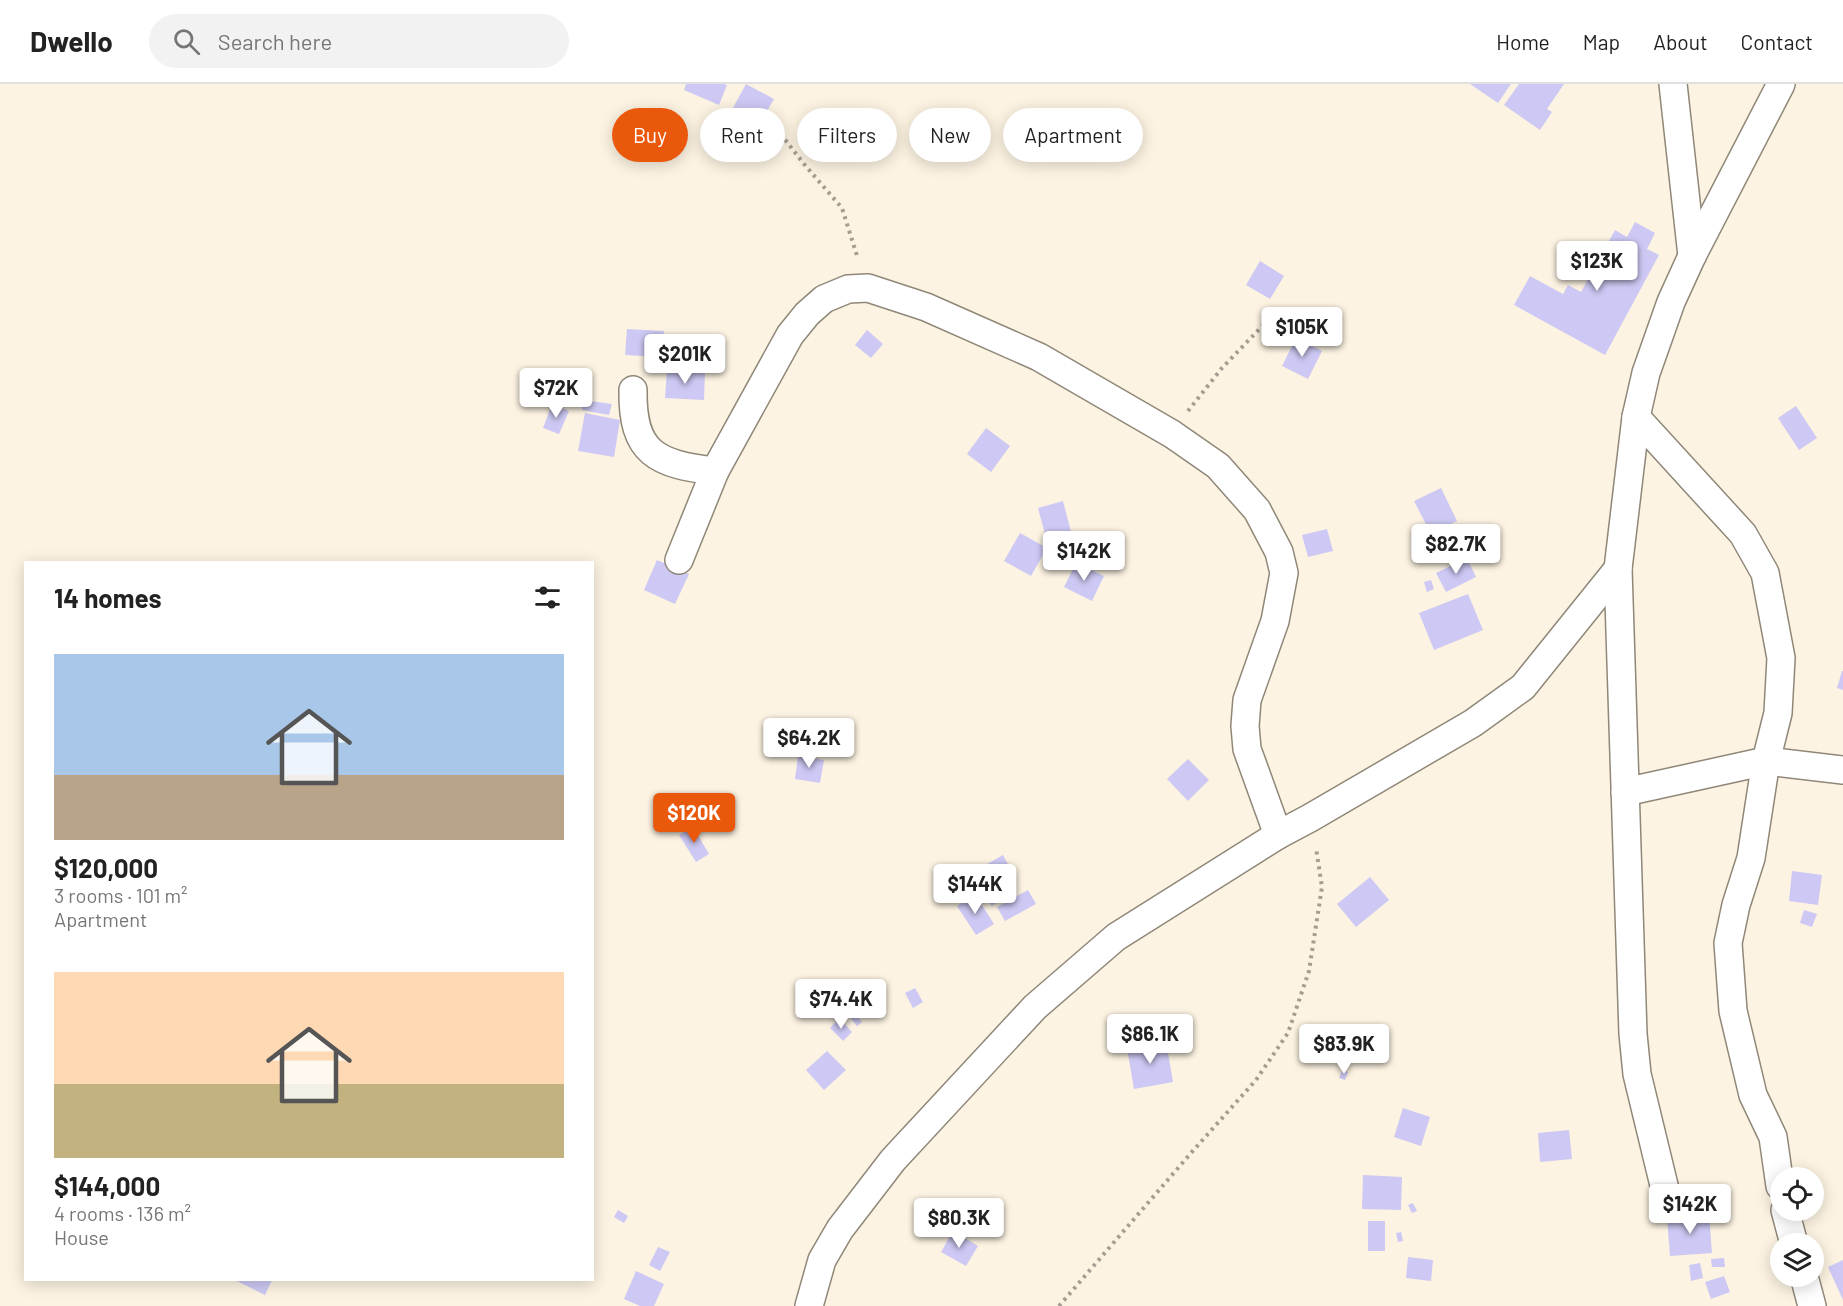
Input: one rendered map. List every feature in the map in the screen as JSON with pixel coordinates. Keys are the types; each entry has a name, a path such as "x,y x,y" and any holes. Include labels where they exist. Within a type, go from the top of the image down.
{"street":[{"path":"1673,84 1692,256"},
{"path":"1669,1206 1637,1074 1633,1034 1618,569 1636,417 1646,373 1659,334 1692,256 1781,84"},
{"path":"679,560 716,471 790,335 824,299 848,289 868,288 926,307 1039,357 1172,434 1218,466 1257,510 1279,552 1284,573 1275,621 1247,700 1245,726 1247,749 1278,835"},
{"path":"633,390 634,421 644,446 656,456 667,461 696,469 716,471"},
{"path":"1636,417 1743,534 1765,573 1780,658 1778,713 1766,761 1752,858 1736,905 1728,943 1733,1011 1753,1095 1773,1137 1777,1167"},
{"path":"809,1306 822,1260 840,1229 893,1160 1035,1007 1116,938 1278,835 1473,723 1523,687 1618,569"},
{"path":"1625,792 1766,761 1843,770"},
{"path":"1806,1287 1812,1306"}],"path":[{"path":"785,140 842,208 868,288"},
{"path":"1172,434 1222,368 1271,317"},
{"path":"1059,1306 1256,1080 1288,1033 1309,971 1322,887 1310,818"}],"building":[{"path":"686,84 727,85 719,105 684,90"},
{"path":"746,84 774,99 769,108 733,108"},
{"path":"1470,84 1511,84 1498,103"},
{"path":"1519,84 1564,84 1547,109 1552,112 1540,130 1504,105"},
{"path":"1635,222 1655,233 1647,249 1659,255 1605,355 1514,305 1530,276 1563,294 1568,285 1581,292 1615,230 1627,237"},
{"path":"1260,261 1284,276 1270,299 1246,285"},
{"path":"627,329 664,331 662,357 625,355"},
{"path":"867,330 883,344 871,358 855,345"},
{"path":"1296,338 1322,351 1308,379 1282,366"},
{"path":"667,370 705,371 704,400 665,398"},
{"path":"583,400 612,404 609,415 582,410"},
{"path":"552,404 569,411 559,434 543,428"},
{"path":"1796,406 1817,438 1799,450 1778,418"},
{"path":"585,413 620,420 614,457 578,451"},
{"path":"986,428 1010,446 991,472 967,454"},
{"path":"1441,488 1457,521 1431,534 1414,501"},
{"path":"1063,501 1071,532 1046,538 1038,508"},
{"path":"1327,529 1333,551 1308,557 1302,535"},
{"path":"1020,533 1047,548 1031,576 1004,561"},
{"path":"1061,543 1070,547 1074,556 1070,565 1061,569 1052,565 1048,556 1052,547"},
{"path":"1467,558 1476,577 1446,592 1436,573"},
{"path":"657,560 689,574 675,604 644,590"},
{"path":"1076,563 1104,576 1092,601 1064,587"},
{"path":"1431,580 1434,589 1427,592 1424,582"},
{"path":"1468,594 1483,630 1434,650 1419,613"},
{"path":"1843,671 1843,690 1837,688"},
{"path":"798,756 824,760 820,783 795,779"},
{"path":"1188,759 1209,780 1188,801 1167,779"},
{"path":"693,827 709,854 696,862 679,835"},
{"path":"1003,855 1009,866 979,882 973,872"},
{"path":"1792,871 1822,875 1818,905 1789,901"},
{"path":"1005,872 1016,886 992,906 981,892"},
{"path":"961,874 965,879 959,884 954,879"},
{"path":"1370,877 1389,900 1356,927 1337,904"},
{"path":"1028,890 1036,904 1005,921 997,907"},
{"path":"975,894 994,924 976,935 957,906"},
{"path":"1804,910 1817,914 1812,927 1800,923"},
{"path":"915,988 923,1002 913,1008 905,993"},
{"path":"853,1011 862,1022 857,1026 848,1015"},
{"path":"839,1018 852,1032 843,1041 830,1028"},
{"path":"1166,1041 1173,1082 1134,1089 1127,1048"},
{"path":"827,1051 846,1070 824,1090 806,1070"},
{"path":"1343,1069 1348,1072 1345,1080 1339,1078"},
{"path":"1403,1108 1430,1117 1421,1146 1394,1137"},
{"path":"1569,1130 1572,1159 1540,1162 1538,1133"},
{"path":"1363,1175 1402,1177 1401,1210 1362,1209"},
{"path":"1413,1203 1417,1211 1412,1213 1408,1205"},
{"path":"618,1210 628,1216 624,1223 614,1217"},
{"path":"1709,1214 1712,1253 1670,1256 1667,1218"},
{"path":"1368,1221 1385,1221 1385,1251 1368,1251"},
{"path":"953,1231 978,1246 966,1266 941,1252"},
{"path":"1401,1232 1403,1241 1398,1242 1396,1233"},
{"path":"658,1247 670,1252 660,1271 649,1265"},
{"path":"1408,1257 1433,1260 1431,1281 1406,1278"},
{"path":"1724,1258 1725,1267 1712,1267 1711,1259"},
{"path":"1843,1260 1843,1300 1828,1267"},
{"path":"1700,1263 1703,1278 1691,1281 1689,1265"},
{"path":"636,1271 664,1284 654,1306 640,1306 624,1299"},
{"path":"1724,1276 1730,1292 1711,1299 1705,1282"},
{"path":"237,1281 272,1281 265,1295"}]}
